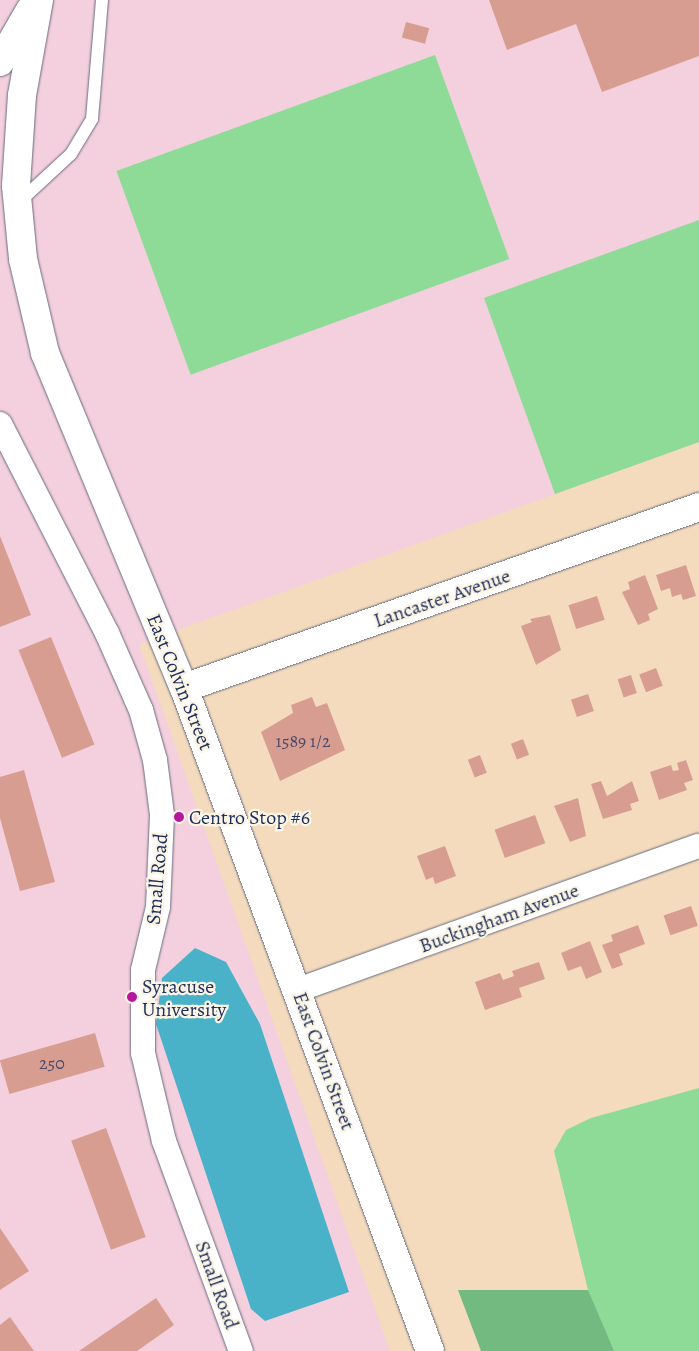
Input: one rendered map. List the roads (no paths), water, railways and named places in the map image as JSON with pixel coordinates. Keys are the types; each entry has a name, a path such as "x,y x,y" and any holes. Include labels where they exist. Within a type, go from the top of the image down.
{"street":[{"path":"0,62 38,0"},
{"name":"East Colvin Street","path":"38,0 22,95 9,204 45,353 184,688 298,990 430,1351"},
{"name":"Small Road","path":"0,424 107,633 141,710 155,760 162,815 158,907 143,970 142,1054 164,1141 241,1351"},
{"name":"Lancaster Avenue","path":"184,688 699,507"},
{"name":"Buckingham Avenue","path":"298,990 699,846"}],"lane":[{"path":"9,204 71,154 92,119 102,0"}],"water":[{"path":"195,948 226,962 260,1024 349,1292 265,1321 251,1309 156,1024 162,978"}],"place":[{"name":"Centro Stop #6","path":"179,817"},
{"name":"Syracuse University","path":"132,997"}]}
